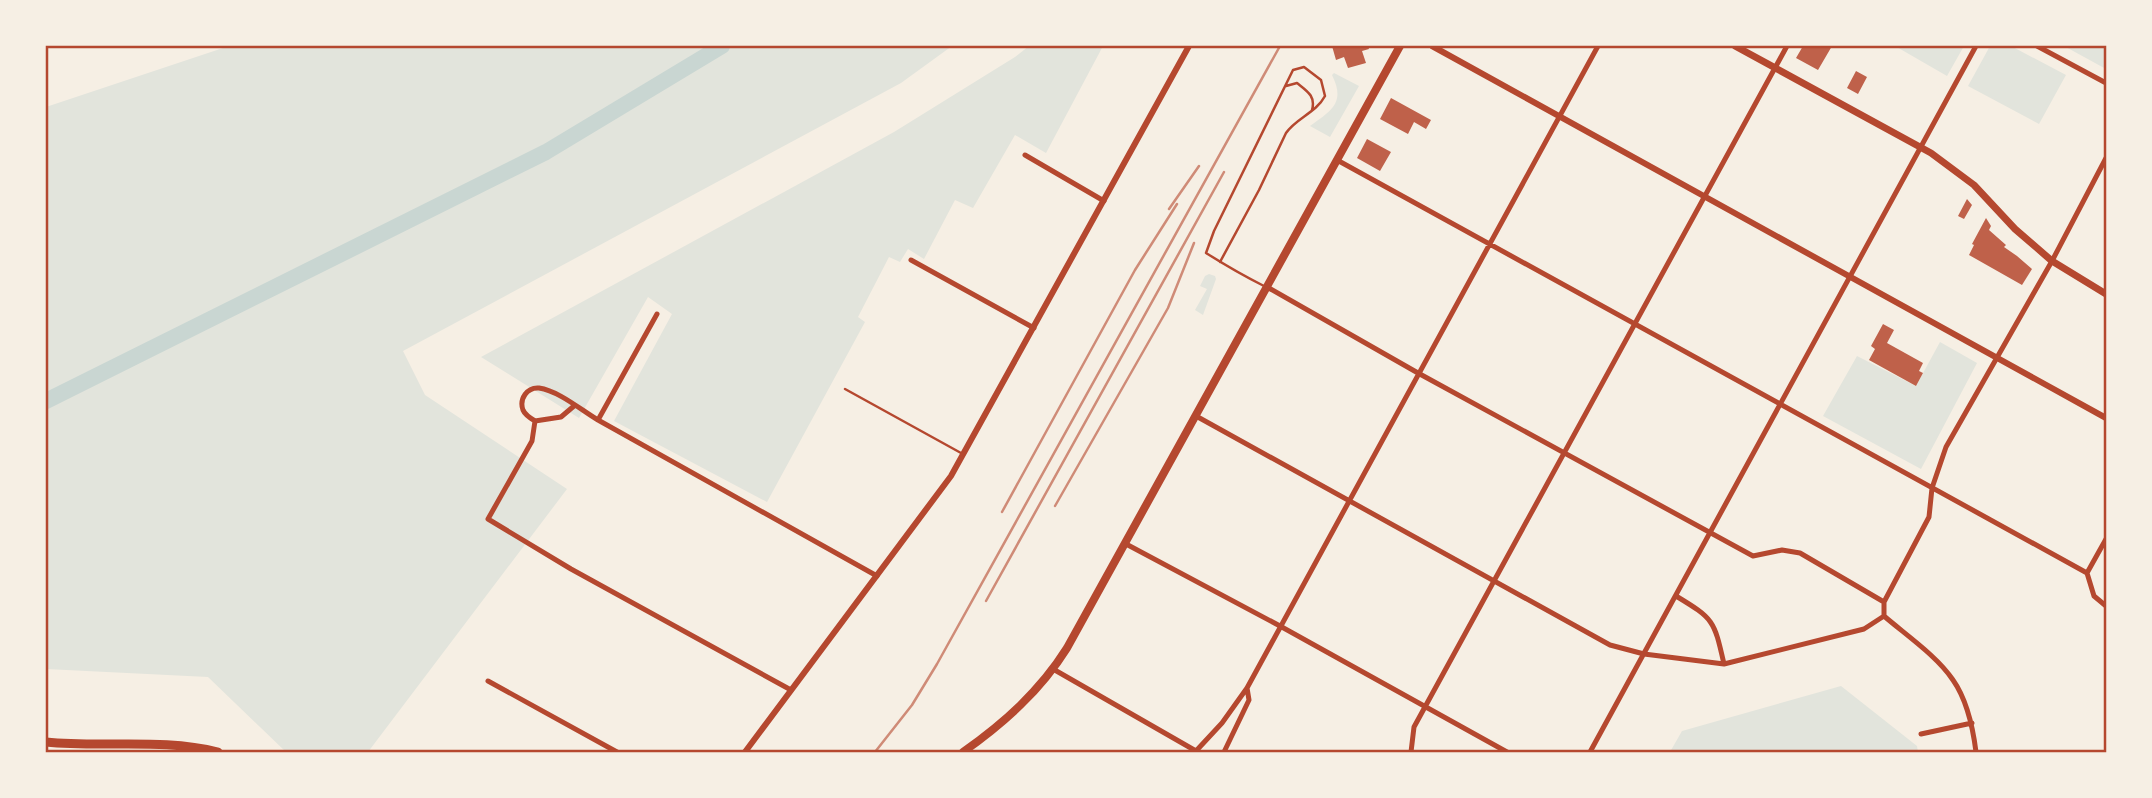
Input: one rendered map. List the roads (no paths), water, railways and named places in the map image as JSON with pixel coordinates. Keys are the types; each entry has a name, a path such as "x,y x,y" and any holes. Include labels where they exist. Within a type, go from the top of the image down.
{"highway":[{"path":"46,742 71,745 191,746 218,752"}],"main road":[{"path":"963,752 1017,710 1053,669 1086,618 1400,46"},
{"path":"1735,46 1921,147 1974,185 2015,229 2052,261 2106,294"}],"street":[{"path":"745,752 938,495 964,455 1189,46"},
{"path":"1432,46 2106,418"},
{"path":"1053,669 1196,751 1222,723 1247,688 1598,46"},
{"path":"1412,752 1414,727 1787,46"},
{"path":"1590,752 1976,46"},
{"path":"2037,46 2106,83"},
{"path":"1025,155 1104,201"},
{"path":"1976,752 1972,723 1954,680 1936,660 1884,616 1884,603 1929,517 1932,488 1946,447 2052,261 2106,158"},
{"path":"1337,160 2087,573 2094,596 2106,606"},
{"path":"911,260 1034,328"},
{"path":"1267,287 1418,373 1753,556 1782,550 1800,553 1884,603"},
{"path":"598,420 657,314"},
{"path":"574,406 561,416 535,421 525,414 522,397 527,391 537,388 554,394 877,576"},
{"path":"1196,416 1610,645 1644,654 1724,664 1864,629 1884,616"},
{"path":"535,421 532,441 488,519 571,569 791,690"},
{"path":"2087,573 2106,539"},
{"path":"1126,544 1507,752"},
{"path":"1676,596 1702,612 1715,626 1724,664"},
{"path":"488,681 617,752"},
{"path":"1224,752 1249,700 1247,688"},
{"path":"1922,734 1972,723"}],"lane":[{"path":"1220,262 1291,125 1311,112 1325,96 1321,80 1308,69 1293,70 1214,230 1206,253 1220,262 1267,287"},
{"path":"1284,88 1297,83 1309,92 1313,102 1311,112"},
{"path":"845,389 964,455"}],"waterway":[{"path":"46,401 546,152 722,46"}],"railway":[{"path":"875,752 912,705 937,664 1280,46"},
{"path":"1169,209 1199,166"},
{"path":"986,601 1224,172"},
{"path":"1002,512 1135,270 1177,204"},
{"path":"1055,506 1168,308 1194,243"}]}
